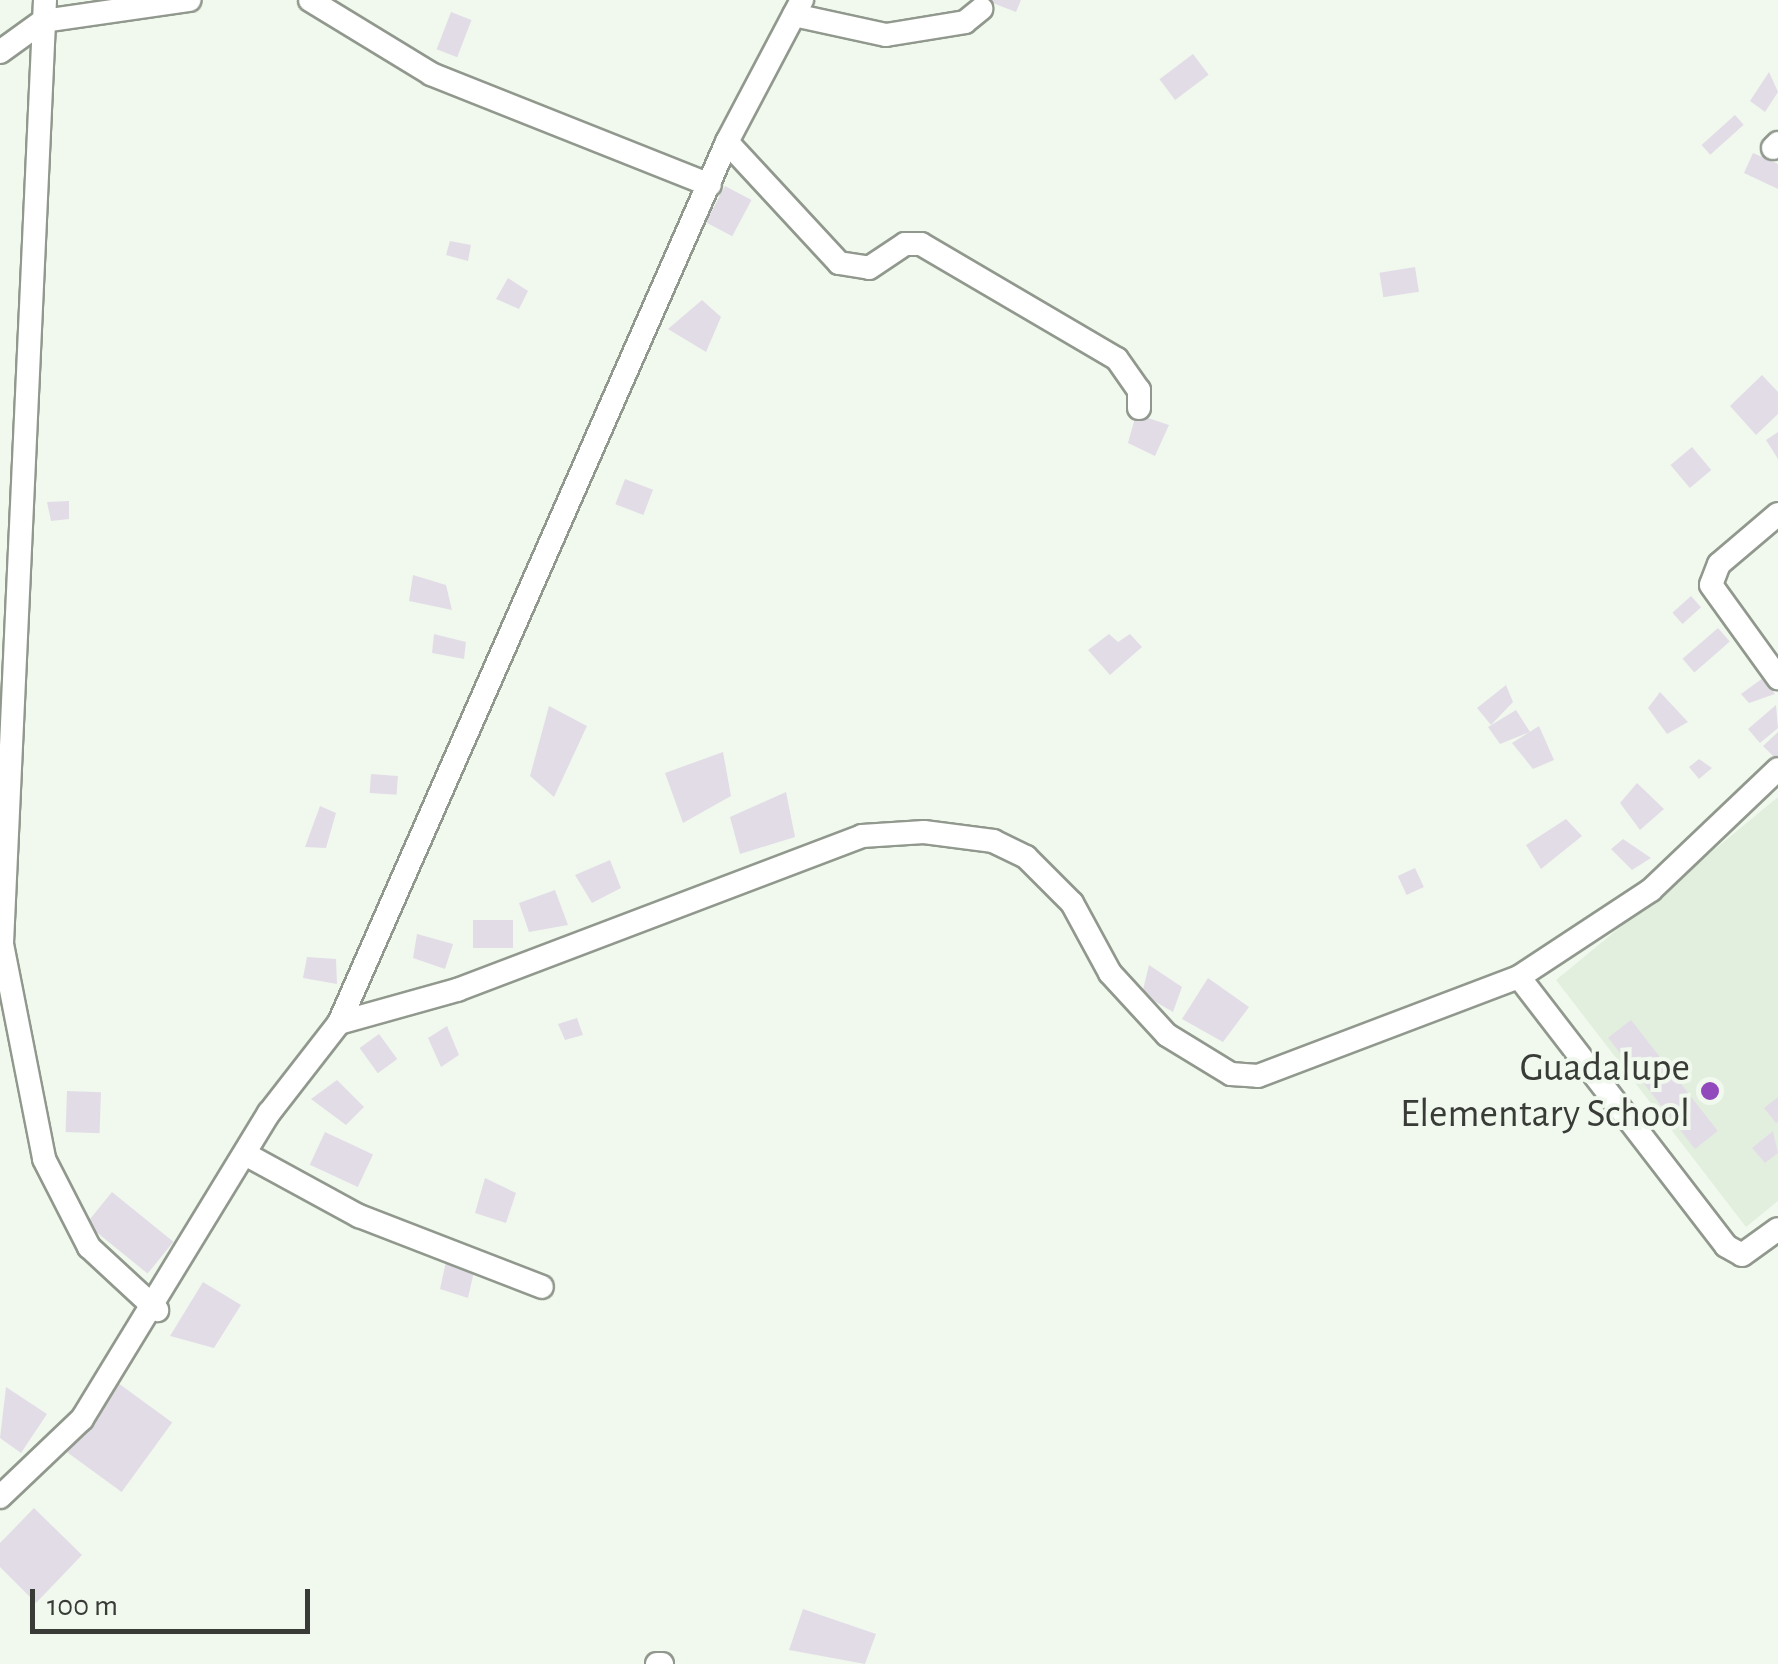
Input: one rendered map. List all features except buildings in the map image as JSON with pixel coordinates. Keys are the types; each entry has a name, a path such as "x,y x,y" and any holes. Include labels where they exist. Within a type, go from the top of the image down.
{"street":[{"path":"0,52 44,10 188,0"},
{"path":"310,0 430,74 710,185"},
{"path":"0,1498 59,1448 157,1310 247,1155 339,1023 727,142 798,8 886,35 965,22 980,9"},
{"path":"44,10 1,944 44,1158 89,1247 157,1310"},
{"path":"727,142 839,263 869,268 905,244 921,244 1117,358 1139,390 1139,408"},
{"path":"1778,514 1719,564 1711,585 1778,678"},
{"path":"339,1023 382,1016 891,832 994,841 1026,857 1072,903 1094,949 1146,1016 1231,1074 1288,1066 1519,977 1651,890 1778,770"},
{"path":"1519,977 1726,1246 1742,1255 1778,1229"},
{"path":"247,1155 359,1216 542,1287"}],"shaded area":[{"name":"Guadalupe Elementary School","path":"1778,797 1778,1201 1746,1227 1556,980"}],"place":[{"name":"Guadalupe Elementary School","path":"1710,1091"}]}
